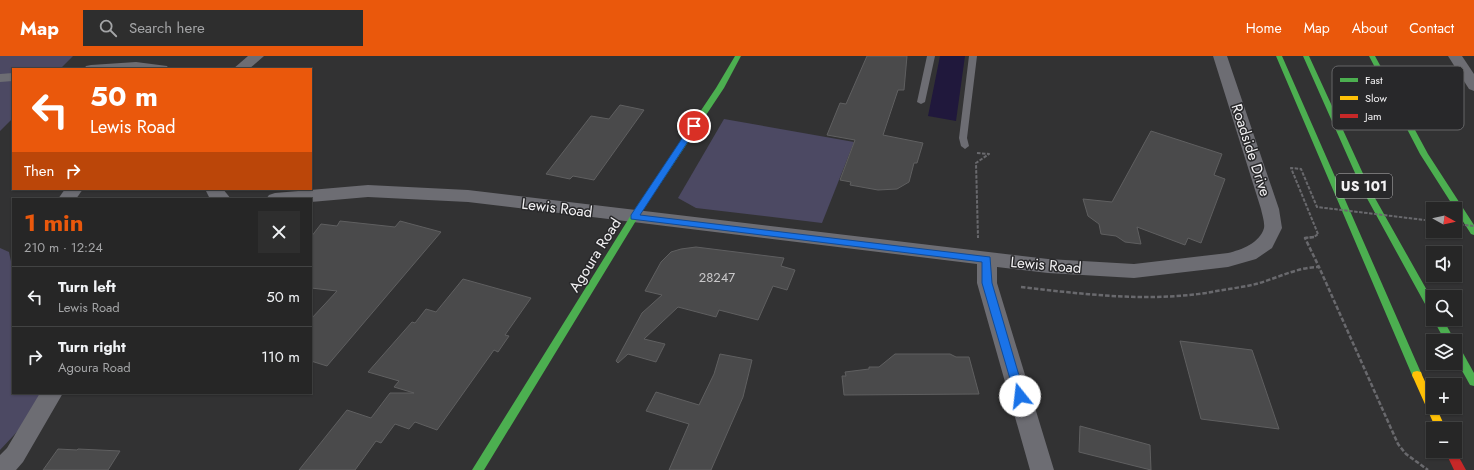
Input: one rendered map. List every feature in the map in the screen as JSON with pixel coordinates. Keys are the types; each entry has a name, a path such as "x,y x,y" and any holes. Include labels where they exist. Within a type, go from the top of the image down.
{"main road":[{"name":"Agoura Road","path":"478,470 634,217 720,88 738,56"},
{"path":"1280,56 1299,105 1438,422"},
{"name":"US 101","path":"1306,56 1332,114"},
{"path":"1372,56 1377,66"},
{"name":"US 101","path":"1339,130 1367,191 1426,297"},
{"path":"1411,130 1424,154 1474,232"},
{"path":"1462,361 1474,382"},
{"path":"1454,458 1460,470"}],"street":[{"path":"241,68 257,56"},
{"name":"Roadside Drive","path":"1220,56 1270,210 1273,228 1265,243"},
{"path":"1455,56 1461,66"},
{"path":"105,68 146,66 157,68"},
{"path":"1464,70 1474,86"},
{"path":"0,78 12,77"},
{"path":"214,190 220,198"},
{"name":"Lewis Road","path":"287,198 368,191 468,196 1048,266 1134,271 1188,266 1228,260 1249,254 1265,243"},
{"path":"987,259 987,283 1042,470"},
{"path":"1,470 15,455 51,394"}],"lane":[{"path":"921,102 931,56"},
{"path":"965,146 963,138 974,56"}],"path":[{"path":"965,146 974,155 980,152 989,154 976,163 978,238"},
{"path":"1426,220 1317,207 1301,169 1291,168 1318,234 1314,237 1305,238 1398,444 1406,454 1428,470"},
{"path":"1462,225 1474,226"},
{"path":"1021,287 1096,296 1151,297 1204,293 1252,284 1309,267 1319,267"}],"shaded area":[{"path":"0,56 73,56 61,68 12,68 12,119 0,131"},
{"path":"940,56 965,56 956,121 928,116"},
{"path":"724,119 854,142 822,223 696,208 678,198"},
{"path":"0,248 9,252 12,266 12,394 40,394 43,404 0,450"}],"building":[{"path":"867,56 907,56 904,90 898,90 883,135 923,143 917,163 914,163 909,182 897,189 878,190 850,185 851,182 840,180 855,140 827,135 840,103 846,104"},
{"path":"620,105 644,110 594,180 573,176 570,179 546,174 591,116 609,119"},
{"path":"1151,131 1222,154 1214,175 1225,179 1201,243 1188,238 1185,245 1137,227 1141,244 1125,242 1116,236 1101,234 1099,224 1088,216 1083,199 1112,202"},
{"path":"340,221 395,227 400,221 441,232 327,366 312,361 312,318 337,291 312,288 312,236 321,224 337,226"},
{"path":"696,247 784,258 781,266 795,270 787,290 773,286 758,320 719,310 716,317 678,307 644,339 665,344 656,362 628,354 618,363 616,361 642,313 662,295 645,291 661,262 671,252"},
{"path":"463,279 531,298 505,335 509,336 498,352 494,350 437,430 415,422 409,429 395,424 381,443 376,441 355,470 299,470 347,410 371,418 390,393 414,393 394,387 399,381 368,372 412,322 415,323 426,309 436,312"},
{"path":"1180,341 1252,350 1279,429 1201,419"},
{"path":"720,354 752,360 743,397 711,470 669,470 689,424 646,411 656,392 699,405 714,374"},
{"path":"895,354 950,354 956,357 969,357 979,394 844,395 842,376 846,376 845,372 869,369 869,367 879,367"},
{"path":"1080,426 1150,445 1151,470 1079,452"},
{"path":"58,449 120,451 108,470 43,470"}],"traffic: fast":[{"path":"478,470 634,217 720,88 738,56"},
{"path":"1279,56 1417,375"},
{"path":"1306,56 1332,114"},
{"path":"1372,56 1377,66"},
{"path":"1339,130 1367,191 1426,297"},
{"path":"1411,130 1424,154 1474,232"},
{"path":"1442,326 1446,334"},
{"path":"1462,361 1474,382"}],"traffic: slow":[{"path":"1417,375 1438,422"}],"traffic: jam":[{"path":"1454,458 1460,470"}],"route":[{"path":"694,126 634,217 987,259 987,283 1020,396"}]}
